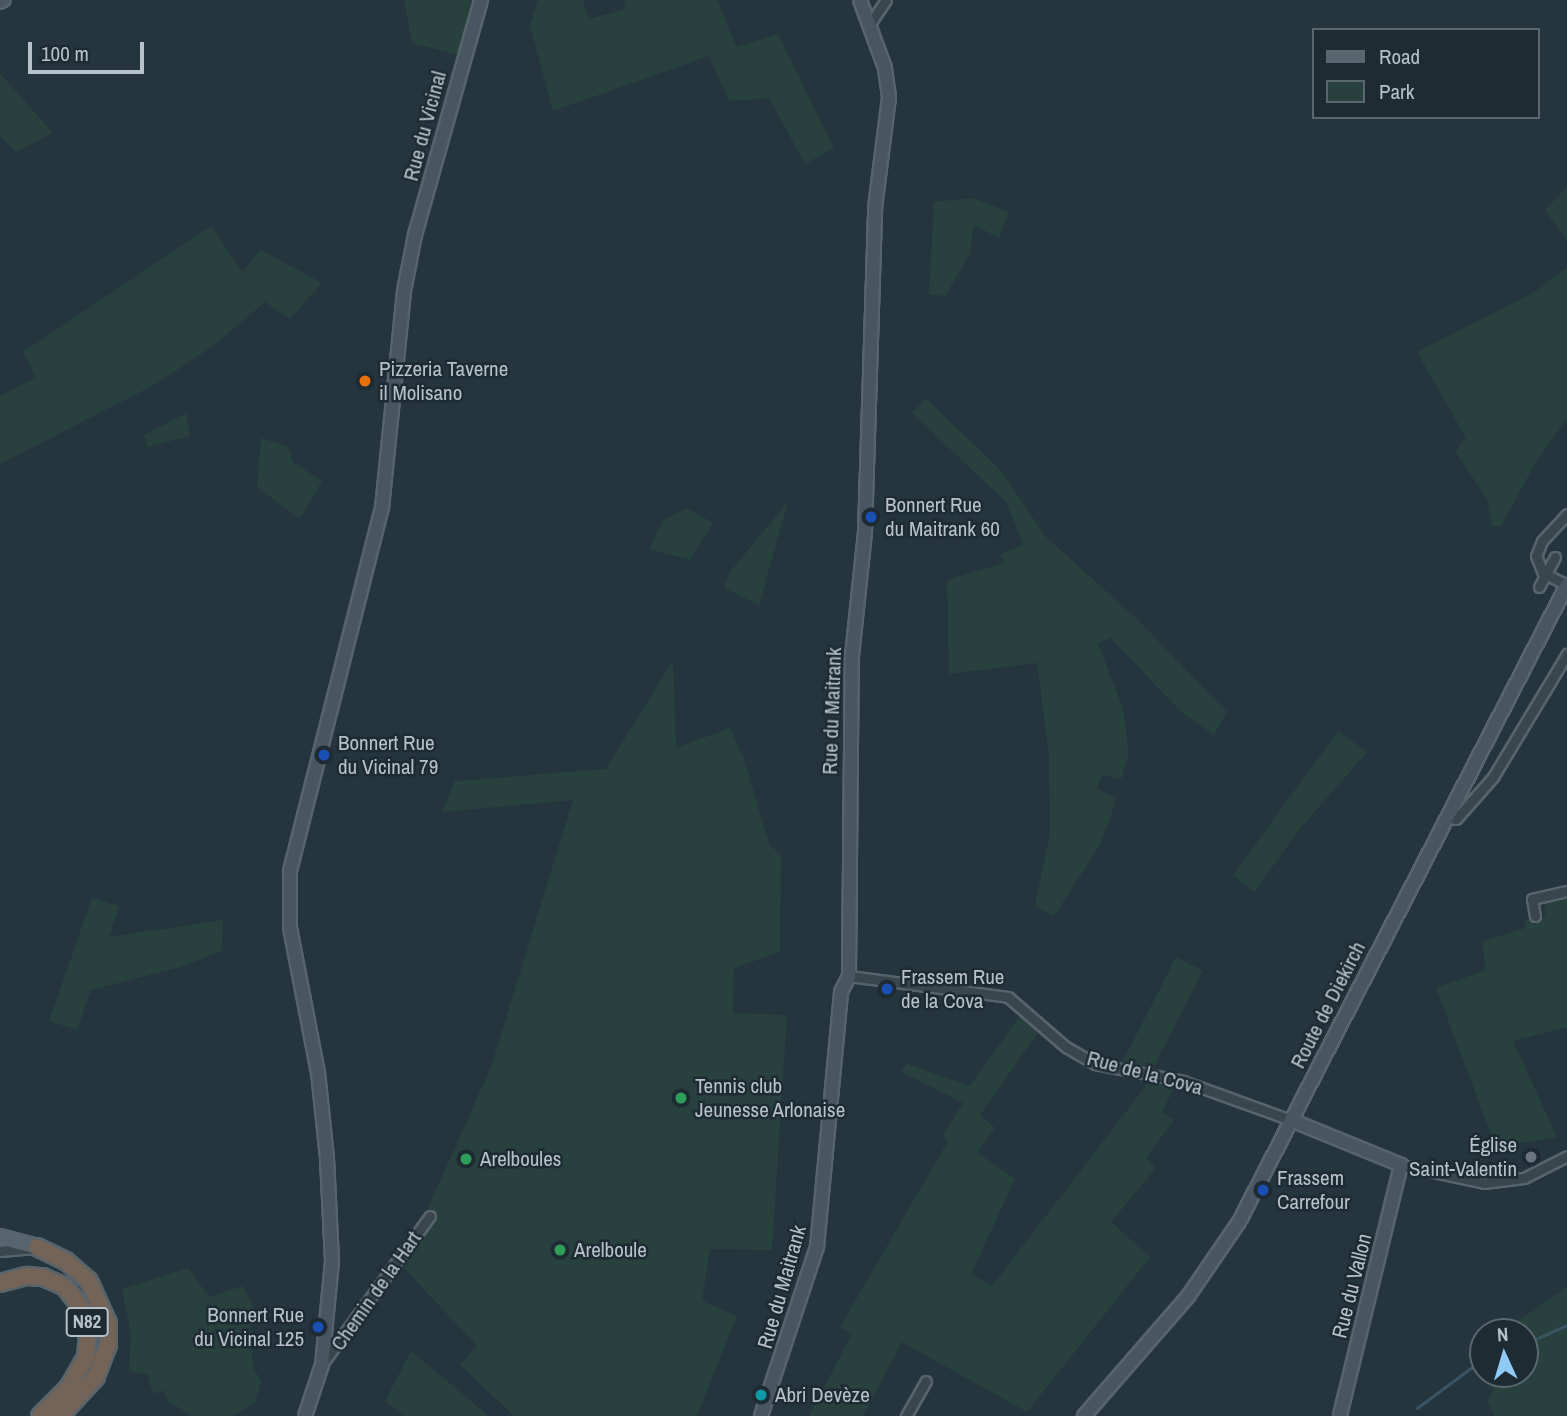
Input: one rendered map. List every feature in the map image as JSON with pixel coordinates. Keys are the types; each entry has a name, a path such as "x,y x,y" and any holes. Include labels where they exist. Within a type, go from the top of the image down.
{"highway":[{"name":"N82","path":"37,1247 66,1261 89,1281 108,1323 108,1345 96,1377 60,1416"},
{"name":"N82","path":"0,1283 27,1276 55,1281 73,1293 87,1321 88,1345 81,1369 40,1416"}],"main road":[{"name":"N82","path":"0,1237 37,1247"}],"street":[{"name":"Rue du Vicinal","path":"305,1416 322,1364 332,1261 327,1158 318,1073 290,928 288,883 382,508 409,263 481,0"},
{"name":"Rue du Maitrank","path":"761,1416 817,1247 841,992 849,976 852,656 865,522 874,208 889,97 886,68 860,0"},
{"path":"869,25 886,0"},
{"path":"1547,575 1536,556 1542,541 1567,514"},
{"path":"1539,587 1555,557"},
{"name":"Route de Diekirch","path":"1084,1416 1218,1257 1567,585 1547,575"},
{"path":"1447,817 1456,820 1493,777 1567,654"},
{"path":"1535,916 1532,899 1567,891"},
{"name":"Rue de la Cova","path":"849,976 1008,998 1066,1047 1095,1064 1183,1081 1291,1120"},
{"path":"1291,1120 1401,1165 1484,1183 1524,1178 1567,1156"},
{"name":"Rue du Vallon","path":"1340,1416 1401,1165"},
{"name":"Chemin de la Hart","path":"322,1364 430,1216"},
{"path":"0,1251 37,1247"},
{"path":"906,1416 926,1381"}],"green space":[{"path":"404,0 471,0 459,55 412,43"},
{"path":"538,0 583,0 589,19 626,9 624,0 717,0 736,47 778,34 834,148 805,164 769,98 729,101 709,56 553,111 530,26"},
{"path":"0,73 53,133 16,152 0,136"},
{"path":"1567,187 1567,241 1545,210"},
{"path":"972,198 1009,212 999,238 974,225 970,254 945,296 929,294 934,202"},
{"path":"211,226 242,272 261,250 322,283 290,319 265,302 210,348 154,385 0,464 0,396 36,377 23,352"},
{"path":"1567,268 1567,419 1537,460 1501,526 1492,526 1487,499 1455,451 1466,438 1417,352 1531,294"},
{"path":"926,398 1002,472 1045,536 1138,620 1227,712 1214,735 1181,712 1110,637 1098,644 1123,708 1129,753 1121,779 1102,775 1097,789 1116,797 1112,813 1098,848 1054,916 1035,906 1050,833 1049,756 1037,663 949,674 947,580 1004,563 1000,554 1023,545 1006,502 912,413"},
{"path":"186,413 190,436 147,447 144,435"},
{"path":"261,438 288,447 293,462 322,481 300,519 257,487"},
{"path":"788,502 759,605 724,588 729,573"},
{"path":"687,508 713,523 690,560 649,549 663,520"},
{"path":"673,660 676,748 730,728 744,759 769,844 781,855 780,952 734,968 733,1013 787,1015 772,1250 710,1249 702,1301 737,1316 697,1416 514,1416 460,1365 477,1346 402,1266 491,1067 573,800 442,812 455,781 606,769"},
{"path":"1338,731 1367,752 1299,830 1254,892 1233,875"},
{"path":"92,898 119,906 109,937 223,920 222,951 180,967 91,990 77,1030 49,1021"},
{"path":"1567,898 1567,1027 1513,1041 1557,1137 1496,1147 1436,988 1486,970 1482,941 1526,928 1524,920 1546,917 1544,903"},
{"path":"1176,957 1203,971 1147,1079 1121,1066"},
{"path":"1021,1014 1039,1031 980,1115 995,1128 977,1152 1015,1179 971,1274 992,1286 1148,1083 1175,1086 1162,1112 1174,1120 1146,1158 1156,1168 1111,1222 1150,1257 1027,1412 902,1342 863,1416 809,1416 852,1334 840,1327 948,1141 942,1137 963,1103 901,1072 907,1064 970,1086"},
{"path":"188,1268 209,1297 243,1286 257,1314 250,1317 253,1367 261,1381 255,1403 232,1416 192,1416 168,1401 163,1390 157,1394 151,1390 148,1374 129,1371 131,1333 122,1289"},
{"path":"1567,1287 1567,1416 1495,1416 1487,1402 1494,1390 1492,1388 1539,1388 1539,1318 1522,1318"},
{"path":"411,1351 488,1416 405,1416 385,1401"}],"waterway":[{"path":"1539,1338 1567,1325"},
{"path":"1417,1408 1469,1369"}],"place":[{"name":"Pizzeria Taverne il Molisano","path":"365,381"},
{"name":"Bonnert Rue du Maitrank 60","path":"871,517"},
{"name":"Bonnert Rue du Vicinal 79","path":"324,755"},
{"name":"Frassem Rue de la Cova","path":"887,989"},
{"name":"Tennis club Jeunesse Arlonaise","path":"681,1098"},
{"name":"Église Saint-Valentin","path":"1531,1157"},
{"name":"Arelboules","path":"466,1159"},
{"name":"Frassem Carrefour","path":"1263,1190"},
{"name":"Arelboule","path":"560,1250"},
{"name":"Bonnert Rue du Vicinal 125","path":"318,1327"},
{"name":"Abri Devèze","path":"761,1395"}]}
